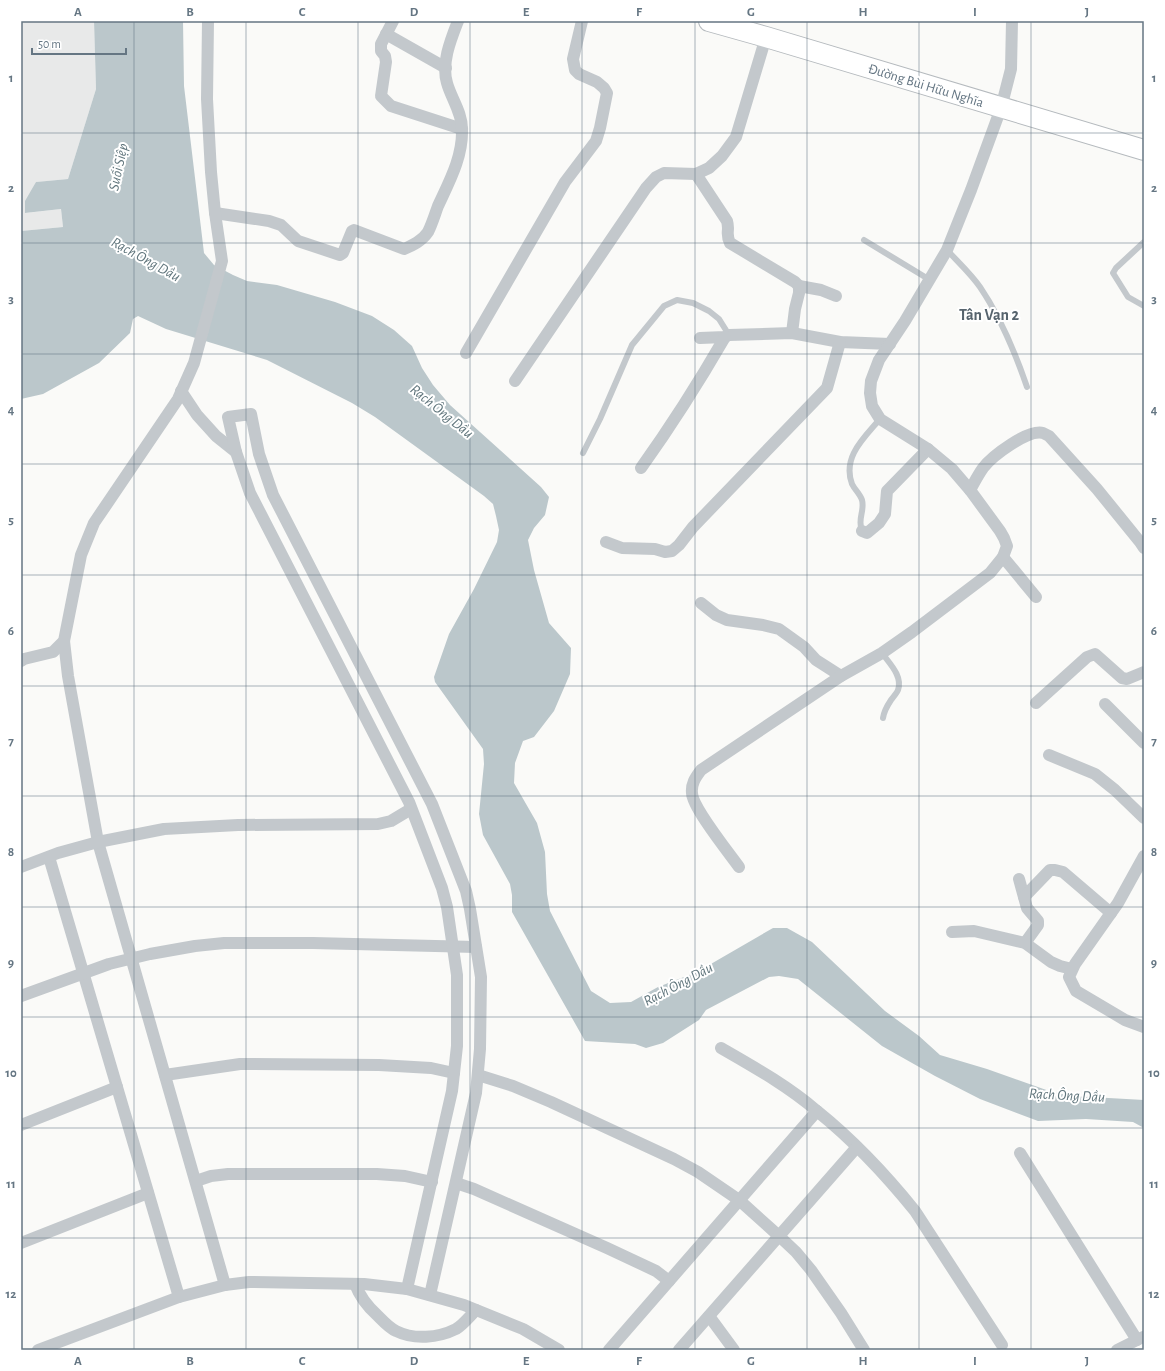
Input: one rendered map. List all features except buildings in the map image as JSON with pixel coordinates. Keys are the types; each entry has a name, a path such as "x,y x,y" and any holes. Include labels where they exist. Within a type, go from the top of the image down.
{"main road":[{"name":"Đường Bùi Hữu Nghĩa","path":"709,21 1144,150"}],"street":[{"path":"208,21 207,99 215,213 222,261 194,363 178,399 94,523 81,555 64,641 68,676 98,842 225,1285"},
{"path":"392,21 381,44 381,51 385,56 386,62 381,96 391,106 462,129"},
{"path":"215,213 269,221 281,225 298,241 340,256 343,253 352,231 354,230 404,249 419,242 428,232 454,172 462,141 461,119 446,82 448,47 458,21"},
{"path":"466,353 565,182 596,141 607,93 597,82 579,74 573,65 573,59 582,21"},
{"path":"738,867 699,812 691,794 694,780 701,770 841,676 882,653 912,632 990,573 1003,558 1007,546 1004,538 970,490 952,469 928,449 880,419 872,406 870,393 871,381 879,360 930,280 947,250 971,190 1001,108 1012,69 1012,21"},
{"path":"386,34 446,68"},
{"path":"515,381 646,188 656,177 664,173 696,174 709,168 722,156 736,137 766,37"},
{"path":"696,174 727,221 729,227 727,237 730,243 795,282 799,286 821,290 836,296"},
{"path":"792,333 799,286"},
{"path":"700,338 792,333 840,342 890,344"},
{"path":"641,468 662,439 727,336"},
{"path":"606,542 622,548 655,549 665,552 672,551 692,526 827,388 840,342"},
{"path":"181,391 198,415 216,436 236,452"},
{"path":"407,1288 452,1091 457,1046 457,981 445,898 411,809 250,493 236,452 228,417 251,414 259,454 273,495 432,804 469,900 481,983 478,1075 476,1093 430,1295"},
{"path":"970,490 982,469 991,459 1014,442 1029,435 1042,433 1048,436 1097,489 1144,546"},
{"path":"862,531 867,532 879,523 885,514 888,491 928,449"},
{"path":"277,546 294,535"},
{"path":"1003,558 1036,597"},
{"path":"701,604 716,615 727,620 763,625 779,629 804,647 816,660 841,676"},
{"path":"21,661 53,652 64,641"},
{"path":"1036,703 1087,657 1095,654 1122,678 1128,679 1144,672"},
{"path":"1105,704 1144,743"},
{"path":"1049,755 1095,774 1115,790 1144,818"},
{"path":"21,867 98,842 164,829 292,824 378,824 391,821 411,809"},
{"path":"49,857 179,1297"},
{"path":"1142,864 1111,913 1072,969 1070,977 1076,991 1125,1020 1144,1027"},
{"path":"1024,897 1050,870 1059,870 1111,913"},
{"path":"1019,879 1028,908 1038,920 1038,925 1025,943"},
{"path":"952,932 974,931 1025,943 1051,962 1072,969"},
{"path":"21,996 109,964 195,946 224,943 313,943 476,947"},
{"path":"721,1048 768,1076 817,1110 857,1147 902,1194 915,1211 1002,1345"},
{"path":"165,1075 240,1064 379,1064 417,1067 454,1073"},
{"path":"478,1075 513,1086 551,1102 674,1159 698,1172 739,1200 796,1252 811,1270 841,1313 864,1350"},
{"path":"21,1125 117,1086"},
{"path":"609,1350 817,1110"},
{"path":"679,1350 857,1147"},
{"path":"1020,1153 1141,1338 1117,1350"},
{"path":"196,1181 211,1176 228,1174 377,1174 405,1176 432,1182"},
{"path":"456,1184 474,1189 607,1248 656,1271 670,1280"},
{"path":"21,1243 148,1193"},
{"path":"38,1350 179,1297 225,1285 249,1282 355,1284 407,1288 464,1305 523,1329 559,1350"},
{"path":"355,1284 359,1295 383,1320 396,1331 413,1337 444,1333 457,1328 476,1310"},
{"path":"709,1316 734,1350"}],"lane":[{"path":"864,240 930,280"},
{"path":"1144,242 1116,268 1113,274 1128,297 1144,306"},
{"path":"947,250 979,286 996,313 1019,363 1027,387"},
{"path":"583,453 600,419 632,345 664,306 677,300 693,303 719,319 727,336"},
{"path":"862,531 859,524 862,501 852,484 849,470 851,458 856,447 880,419"},
{"path":"882,653 899,678 898,690 884,712 883,718"}],"shaded area":[{"path":"21,21 94,21 96,89 68,179 36,182 26,213 61,209 63,227 21,231"}],"water":[{"path":"94,21 183,21 184,86 204,253 214,265 247,281 277,285 335,302 372,316 394,330 412,346 422,368 433,385 450,405 541,487 549,497 545,515 534,528 528,540 534,570 549,623 571,648 570,674 554,711 534,737 523,741 515,763 514,783 537,823 545,852 547,894 550,911 591,991 610,1003 631,1002 658,987 697,972 773,928 787,928 812,942 885,1011 919,1036 940,1055 987,1069 1052,1092 1073,1096 1144,1100 1144,1128 1133,1122 1086,1119 1038,1121 980,1099 882,1046 798,979 779,976 769,977 706,1010 699,1020 663,1043 646,1048 635,1044 585,1041 512,912 512,895 510,884 483,835 479,814 484,764 483,749 435,682 434,677 449,634 474,589 497,542 499,530 493,504 375,417 352,403 267,360 166,329 138,316 133,319 130,333 99,363 43,394 21,399 21,231 63,227 61,209 25,213 25,201 36,182 68,179 96,89"}],"district":[{"name":"Tân Vạn 2","path":"989,314"}],"water label":[{"name":"Suối Siệp","path":"118,167"},
{"name":"Rạch Ông Dầu","path":"146,259"},
{"name":"Rạch Ông Dầu","path":"442,411"},
{"name":"Rạch Ông Dầu","path":"678,984"},
{"name":"Rạch Ông Dầu","path":"1067,1095"}]}
